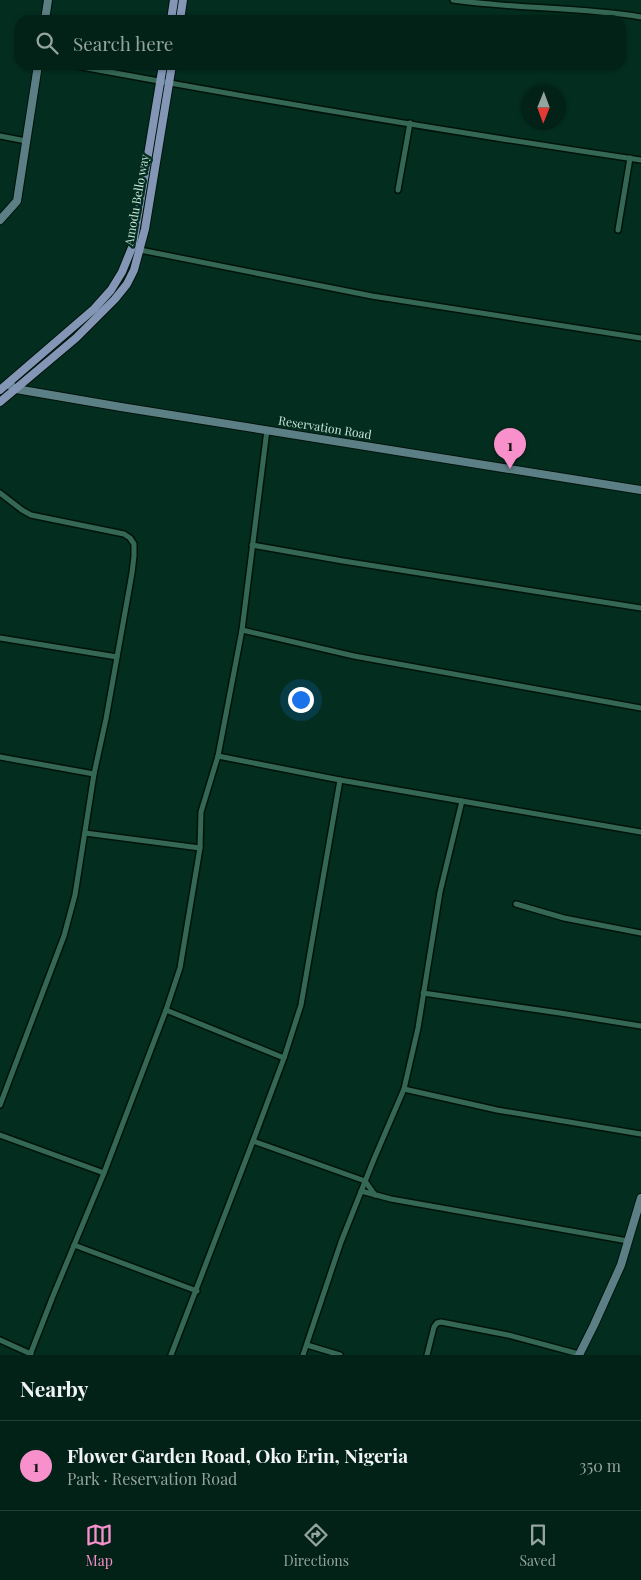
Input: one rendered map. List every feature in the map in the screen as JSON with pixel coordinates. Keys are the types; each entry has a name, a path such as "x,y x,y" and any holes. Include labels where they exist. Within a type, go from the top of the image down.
{"main road":[{"path":"172,15 174,0"},
{"path":"181,15 183,0"},
{"name":"Amodu Bello way","path":"0,402 76,338 115,299 127,284 134,270 145,229 165,82 164,70"},
{"name":"Amodu Bello way","path":"0,390 94,309 111,290 122,272 133,245 165,82 170,70"}],"street":[{"path":"46,15 48,0"},
{"path":"453,0 573,9 624,15"},
{"path":"626,15 641,17"},
{"path":"0,220 17,201 37,70"},
{"path":"99,70 641,160"},
{"path":"398,190 410,123"},
{"path":"0,136 26,141"},
{"path":"618,230 630,158"},
{"path":"140,250 372,296 641,338"},
{"name":"Reservation Road","path":"8,384 16,388 131,409 641,490"},
{"path":"0,1340 30,1354 104,1173 180,968 200,848 201,812 218,756 242,630 267,430"},
{"path":"0,493 31,515 124,534 134,544 134,556 100,752 94,774 75,895 64,936 0,1105"},
{"path":"252,545 641,608"},
{"path":"242,630 354,656 641,708"},
{"path":"0,638 117,657"},
{"path":"218,756 340,780 641,832"},
{"path":"0,757 94,774"},
{"path":"171,1355 253,1142 301,1005 340,780"},
{"path":"304,1355 341,1242 404,1089 418,1028 440,892 462,801"},
{"path":"85,833 200,848"},
{"path":"516,904 564,918 641,932"},
{"path":"423,993 641,1026"},
{"path":"166,1010 284,1058"},
{"path":"404,1089 497,1110 641,1134"},
{"path":"0,1135 104,1173"},
{"path":"253,1142 365,1181 375,1195"},
{"path":"361,1191 628,1241"},
{"path":"427,1355 434,1327 437,1323 441,1322 508,1335 579,1354 621,1266 641,1198"},
{"path":"74,1245 197,1290"},
{"path":"307,1345 340,1355"}],"place":[{"name":"Flower Garden Road, Oko Erin, Nigeria","path":"510,469"}]}
